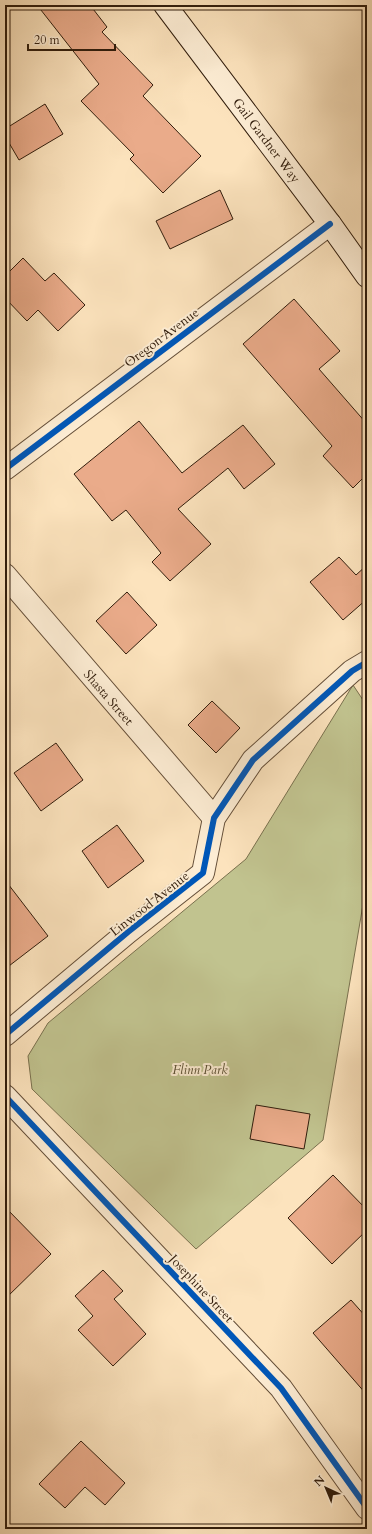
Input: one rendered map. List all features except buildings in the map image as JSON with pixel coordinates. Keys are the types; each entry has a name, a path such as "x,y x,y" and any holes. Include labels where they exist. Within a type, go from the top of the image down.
{"street":[{"name":"Gail Gardner Way","path":"166,5 330,224 367,276"},
{"name":"Oregon Avenue","path":"5,468 330,224"},
{"name":"Shasta Street","path":"5,575 214,818"},
{"name":"Linwood Avenue","path":"5,1035 128,932 203,874 214,818 253,760 352,671 367,662"},
{"name":"Josephine Street","path":"5,1096 281,1388 367,1508"}],"green space":[{"name":"Flinn Park","path":"353,685 367,706 367,881 323,1140 196,1249 32,1089 28,1056 48,1023 246,859"}],"cycle path":[{"path":"5,469 330,224"},
{"path":"5,1035 128,932 203,873 214,818 253,760 352,671 367,662"},
{"path":"5,1096 281,1388 367,1508"}]}
